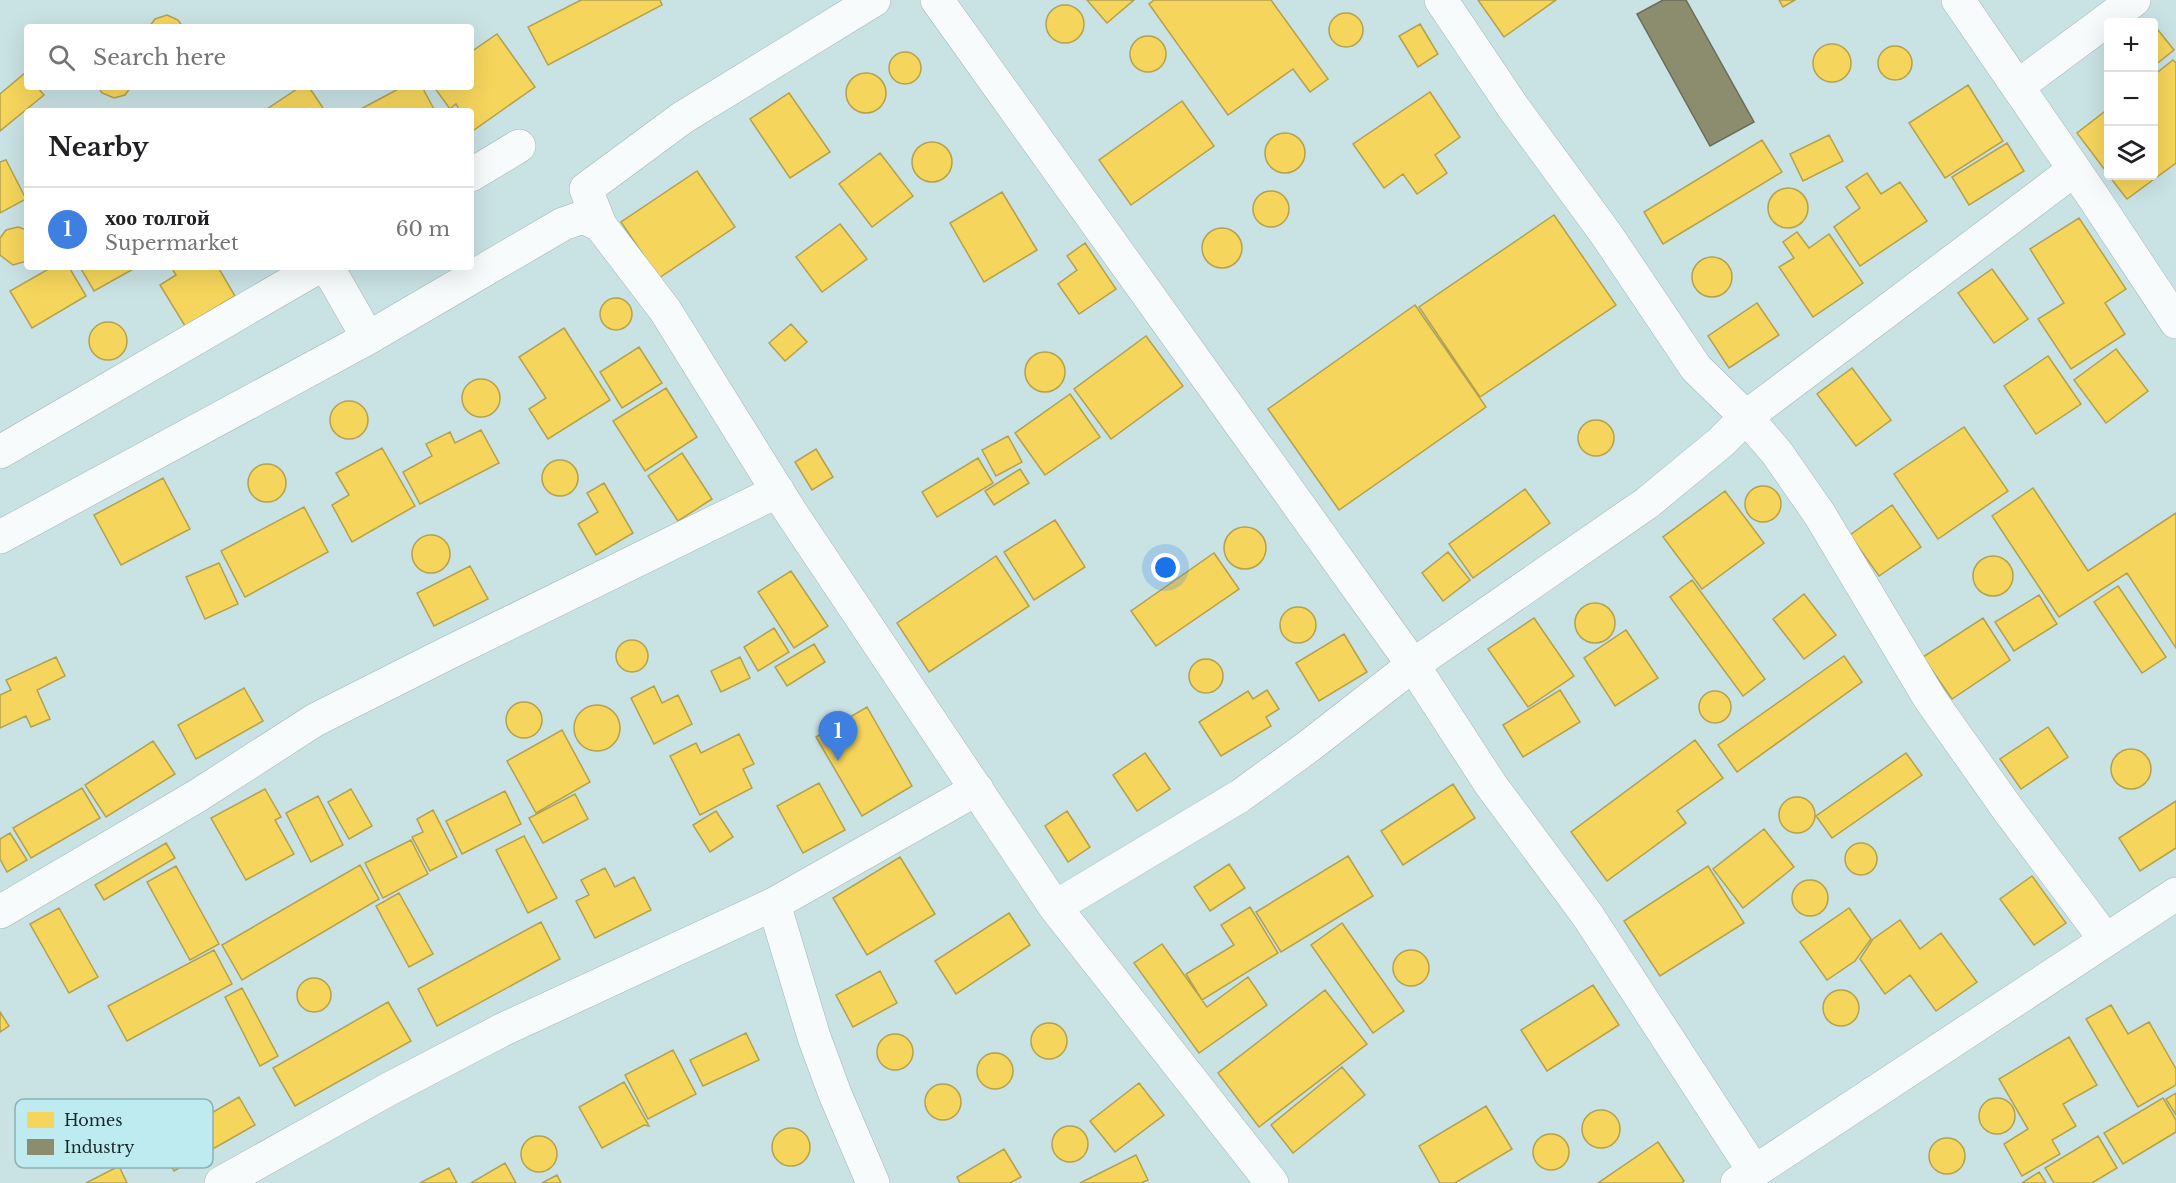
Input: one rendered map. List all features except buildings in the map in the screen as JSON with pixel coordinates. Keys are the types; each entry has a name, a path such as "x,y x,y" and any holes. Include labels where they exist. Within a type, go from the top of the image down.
{"street":[{"path":"874,0 682,118 586,189 600,225 665,310 778,491 1055,907 1272,1183"},
{"path":"937,0 1413,665 1491,785 1587,916 1745,1177 2176,894"},
{"path":"1441,0 1513,107 1631,270 1696,368 1746,417 1777,453 1820,515 1930,699 2007,808 2105,939"},
{"path":"1958,0 2176,322"},
{"path":"2018,86 2134,0"},
{"path":"474,172 519,146"},
{"path":"1055,907 1240,796 1413,665 1647,503 1721,442 1746,417 2074,170"},
{"path":"0,537 369,338 563,224 583,217 600,225"},
{"path":"0,452 313,270"},
{"path":"323,270 332,275 369,338"},
{"path":"0,912 197,796 315,720 778,491"},
{"path":"221,1183 389,1089 502,1030 774,904 977,789"},
{"path":"774,904 814,1037 835,1094 873,1183"}],"place":[{"name":"хоо толгой","path":"838,761"}]}
